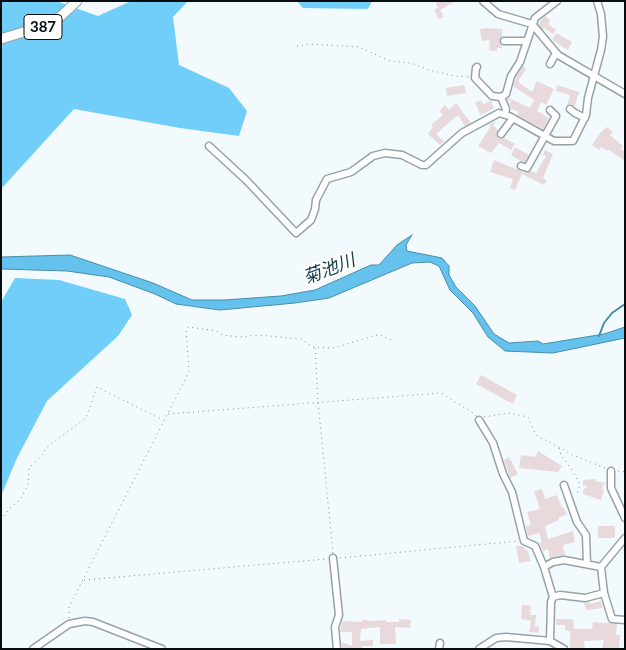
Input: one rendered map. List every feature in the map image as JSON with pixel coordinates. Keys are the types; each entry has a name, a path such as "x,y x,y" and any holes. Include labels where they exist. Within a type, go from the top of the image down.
{"highway":[{"name":"387","path":"1,39 46,26 61,16 77,1"}],"street":[{"path":"483,1 498,14 532,24 556,53 625,94"},
{"path":"477,67 475,78 492,96 501,97 506,94 511,76 520,62 532,24 536,18 557,1"},
{"path":"209,146 246,180 296,233 311,220 316,200 327,179 351,172 373,156 385,153 402,155 422,165 426,165 462,133 499,113 513,118 554,141 573,141 585,118 601,50 603,37 597,1"},
{"path":"504,41 526,41"},
{"path":"550,64 556,53"},
{"path":"501,97 506,109 505,114"},
{"path":"570,108 585,118"},
{"path":"522,166 527,168 556,116 550,110"},
{"path":"502,134 513,118"},
{"path":"479,420 492,443 502,474 512,492 524,541 535,546 544,567 553,597 550,641"},
{"path":"611,471 611,488 625,518"},
{"path":"564,485 577,522 586,535 586,564"},
{"path":"625,538 602,567 604,593 612,619 625,620"},
{"path":"333,558 339,615 335,626 338,649"},
{"path":"544,567 553,562 564,560 602,567"},
{"path":"553,597 560,595 586,598 604,593"},
{"path":"33,649 69,624 85,621 93,622 162,649"},
{"path":"479,649 496,638 506,637 550,641 564,649"}],"path":[{"path":"297,46 310,44 359,47 390,61 411,63 419,67 455,76 475,78"},
{"path":"69,624 69,607 189,372 185,330 188,327 240,337 258,335 301,338 315,347 340,347 382,335 390,340"},
{"path":"315,347 318,402 333,558"},
{"path":"1,520 9,509 20,500 28,485 29,469 46,448 86,418 97,387 164,420"},
{"path":"168,414 441,393 473,413 479,420 497,414 509,413 528,417 536,436 573,455 611,471"},
{"path":"560,448 561,455 577,476 580,489 576,493 564,485"},
{"path":"83,580 524,541"}],"shaded area":[{"path":"1,1 56,1 98,16 131,1 188,1 173,17 179,65 229,88 247,111 239,136 180,128 74,109 1,189"},
{"path":"297,1 372,1 368,9 303,8"},
{"path":"412,235 406,245 407,251 442,258 449,266 449,275 456,287 475,306 494,334 509,343 538,341 543,344 604,334 625,327 625,338 553,353 505,351 488,337 473,313 450,290 439,266 430,262 412,263 329,298 220,310 176,304 109,277 67,271 1,269 1,257 70,255 153,283 192,300 281,296 315,290 371,265 379,265 397,245"},
{"path":"15,278 59,280 125,299 132,315 118,336 47,401 17,458 1,496 1,302"}],"building":[{"path":"435,1 456,1 440,10 444,17 439,19 434,10 438,8"},
{"path":"545,16 550,20 548,24 556,30 553,34 544,28 543,30 538,24"},
{"path":"480,29 502,29 502,36 499,41 502,48 497,48 497,51 489,50 490,40 482,41"},
{"path":"556,33 572,42 568,50 552,40"},
{"path":"523,66 526,69 518,81 521,84 532,92 537,81 554,89 546,105 541,102 537,111 549,118 543,129 517,115 518,112 511,108 509,103 512,100 508,101 507,99 509,98 530,108 534,100 513,86"},
{"path":"464,85 466,93 447,96 446,88"},
{"path":"557,85 579,92 575,106 567,105 570,95 556,91"},
{"path":"481,100 483,104 491,101 494,108 481,115 475,103"},
{"path":"456,103 471,123 465,126 458,115 436,134 444,141 440,145 428,134 433,127 431,125 443,115 439,111 445,105 449,110"},
{"path":"494,122 493,125 498,130 496,134 498,138 504,138 515,144 511,150 499,143 491,153 478,146 491,126 488,125"},
{"path":"607,127 613,132 610,135 623,146 621,149 625,152 625,161 609,150 601,147 599,150 592,145 600,133"},
{"path":"515,147 529,155 525,162 511,155"},
{"path":"545,150 553,154 543,178 547,180 544,185 522,174 515,190 510,188 513,179 490,172 494,160 525,173 531,171 536,173 546,156 543,155"},
{"path":"481,375 517,395 513,404 476,384"},
{"path":"538,451 562,466 558,472 519,468 521,455 535,457"},
{"path":"509,457 518,474 510,478 504,460"},
{"path":"596,479 595,481 606,483 603,485 602,489 604,490 601,500 583,494 583,490 588,486 583,486 583,480"},
{"path":"542,489 545,499 557,495 562,508 567,514 545,526 548,539 573,531 575,542 563,545 565,555 550,558 548,549 543,551 539,543 542,542 539,533 528,536 526,526 531,525 527,512 540,509 534,491"},
{"path":"598,526 615,526 615,538 598,538"},
{"path":"516,546 522,546 525,550 527,549 531,561 519,563"},
{"path":"601,601 603,608 586,610 584,603 589,602 590,604"},
{"path":"522,605 531,606 530,615 536,615 535,626 539,627 539,633 529,632 531,621 521,619"},
{"path":"399,619 411,620 410,628 395,627 396,644 380,644 380,627 369,628 361,629 360,641 373,640 373,646 362,646 362,649 342,649 342,642 352,646 352,632 340,632 342,621 386,620 386,622 399,622"},
{"path":"556,619 573,619 574,629 592,629 593,622 617,624 616,635 620,635 619,649 602,649 604,640 584,641 585,649 570,649 570,631 565,630 565,625 556,625"}],"waterway":[{"path":"599,336 604,323 612,313 625,304"}],"water label":[{"name":"菊池川","path":"329,269"}]}
